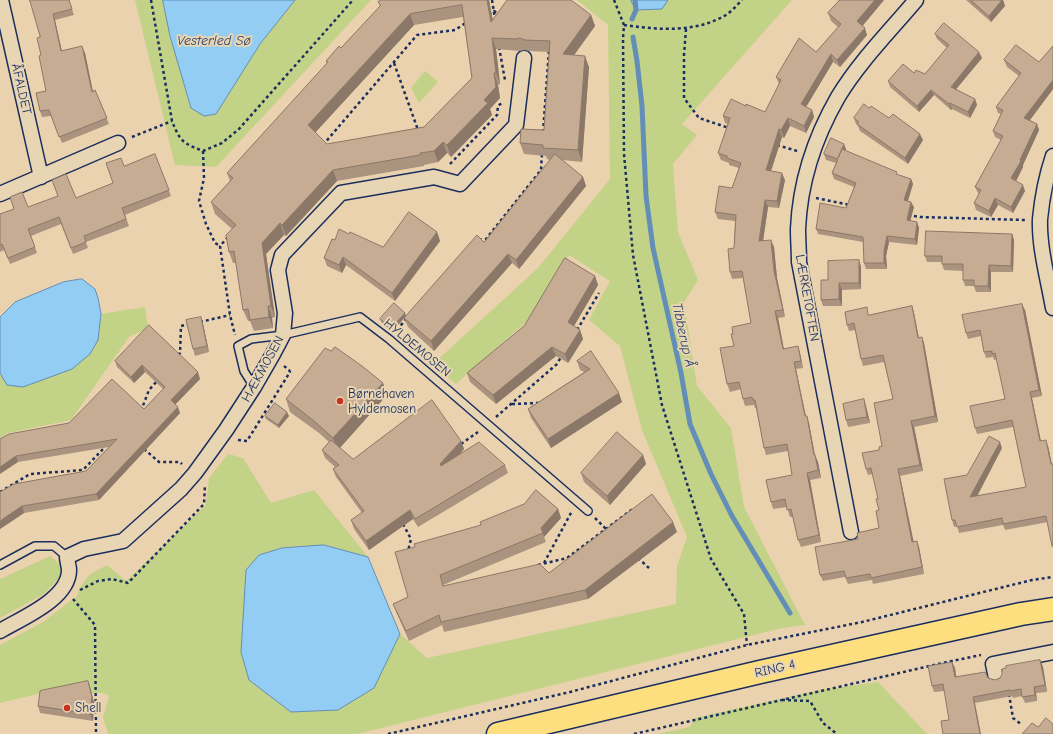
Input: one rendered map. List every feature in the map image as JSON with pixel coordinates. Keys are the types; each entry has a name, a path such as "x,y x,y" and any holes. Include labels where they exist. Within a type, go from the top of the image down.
{"main road":[{"name":"RING 4","path":"498,734 760,672 1021,614 1053,609"}],"street":[{"name":"ÅFALDET","path":"1,0 41,177"},
{"name":"LÆRKETOFTEN","path":"851,532 799,262 798,229 802,196 811,156 823,125 839,96 858,68 916,0"},
{"name":"HÆKMOSEN","path":"66,558 84,549 123,541 181,489 195,473 226,430 254,388 274,354 283,335 285,313 278,270 282,255 341,193 434,177 460,184 516,125 524,58"},
{"path":"0,194 118,143"},
{"path":"1053,156 1046,176 1040,220 1042,249 1053,308"},
{"path":"0,631 42,606 62,591 67,580 69,569 66,558"},
{"path":"996,678 993,664 1053,652"}],"lane":[{"name":"HYLDEMOSEN","path":"238,346 251,339 283,335 360,317 389,339 588,511"},
{"path":"238,346 244,371 254,388"},
{"path":"0,565 35,546 54,546 66,558"}],"path":[{"path":"151,0 172,120 179,138 191,146 203,151 222,143 239,129 353,0"},
{"path":"492,0 496,24"},
{"path":"614,0 624,26 624,154 633,256 662,405 711,559 744,614 747,645"},
{"path":"624,26 686,29 708,24 728,14 742,0"},
{"path":"318,147 323,144 417,36 455,30 473,21"},
{"path":"686,29 684,55 684,98 699,118 729,128"},
{"path":"499,46 506,83"},
{"path":"394,63 418,132"},
{"path":"434,177 432,167 451,164 497,115 498,106 504,99"},
{"path":"118,143 172,120"},
{"path":"774,143 811,156"},
{"path":"203,151 204,178 199,201 206,224 215,243 220,246 230,315 238,346"},
{"path":"802,196 853,205"},
{"path":"905,215 920,218 1040,220"},
{"path":"220,246 230,236"},
{"path":"576,332 599,293"},
{"path":"176,358 180,353 181,326 230,315"},
{"path":"456,448 488,424 557,364 564,351"},
{"path":"137,415 142,410 149,390 158,380"},
{"path":"512,404 540,404"},
{"path":"0,492 30,474 83,470 108,444"},
{"path":"142,447 159,462 180,462 195,473"},
{"path":"544,564 578,502"},
{"path":"536,565 567,558 637,506"},
{"path":"588,511 611,534"},
{"path":"402,523 411,539 407,556"},
{"path":"633,553 649,568"},
{"path":"388,734 570,692 747,645 862,622 1032,580 1053,577"},
{"path":"62,591 71,597 94,625 96,734"},
{"path":"634,734 985,654"},
{"path":"996,678 1006,682 1013,718 1021,724"},
{"path":"778,700 810,701 823,723 837,734"}],"green space":[{"path":"135,0 163,0 170,36 191,108 260,44 295,0 371,0 216,167 175,165"},
{"path":"577,0 792,0 682,124 697,135 673,164 678,232 698,280 684,302 697,386 731,428 744,507 805,625 782,628 357,734 108,734 103,717 109,696 103,693 42,693 0,703 0,645 43,622 77,596 79,589 89,575 107,565 126,581 206,505 209,478 228,454 243,458 271,503 314,490 368,557 324,545 374,688 400,634 427,658 676,604 677,566 687,537 642,430 620,346 589,320 610,281 569,255 526,322 456,384 433,364 538,268 610,179 608,25"},
{"path":"425,71 438,82 419,103 411,88"},
{"path":"82,279 94,290 99,302 101,314 145,307 148,328 129,337 71,420 8,433 0,438 0,317 15,302 63,282"},
{"path":"50,556 66,570 44,594 0,618 0,579"},
{"path":"878,682 927,734 657,734 690,727 694,718 820,690"}],"water":[{"name":"Vesterled Sø","path":"163,0 295,0 260,44 216,114 204,116 191,108 170,36"},
{"path":"631,0 668,0 662,9 636,10"},
{"path":"82,279 95,289 101,314 98,340 90,354 72,369 23,387 7,385 0,373 0,317 15,302 63,282"},
{"path":"324,545 368,557 400,634 374,688 338,710 291,712 249,680 241,652 246,570 259,555 282,548"}],"building":[{"path":"30,0 69,0 72,9 53,14 61,51 82,46 92,92 95,90 107,118 59,137 49,110 40,111 36,93 46,91 37,38 40,37"},
{"path":"381,0 487,0 491,22 507,0 571,0 591,15 563,54 585,56 578,150 543,148 543,145 520,143 521,129 544,130 550,41 525,40 520,38 492,38 496,87 484,100 488,103 447,145 443,142 434,151 420,153 420,155 333,170 282,225 280,223 262,243 271,306 268,306 269,317 250,320 248,309 243,310 234,251 229,252 226,235 236,225 211,202 233,178 227,173 328,62 326,61 339,46 341,48 381,5 378,2","holes":["462,5 472,78 424,127 327,144 308,125 410,14"]},
{"path":"840,0 875,0 857,21 865,28 837,60 831,54 801,104 812,110 804,126 788,118 781,130 779,129 766,170 782,173 777,201 765,200 759,241 771,240 774,271 783,310 775,311 783,349 798,346 801,361 794,362 818,470 807,473 819,535 798,540 791,509 787,510 785,499 771,502 766,480 792,475 787,444 764,448 755,400 753,400 752,397 743,399 739,382 727,384 720,348 734,346 731,334 733,334 732,327 751,323 742,271 730,272 728,249 734,248 736,215 715,212 719,186 732,188 741,163 718,153 730,118 723,116 731,99 765,112 781,80 776,77 799,38 816,52 841,24 828,13"},
{"path":"971,0 1002,0 989,16"},
{"path":"944,23 979,52 951,87 975,99 968,112 950,103 949,104 931,90 917,106 888,81 903,64 914,73 916,70 925,74 949,45 935,34"},
{"path":"1016,45 1039,62 1053,46 1053,80 1024,118 1037,124 1020,160 1021,161 1011,178 1023,185 1011,207 995,198 989,211 974,203 981,190 975,187 1003,136 993,131 1003,110 996,107 1021,73 1004,60"},
{"path":"864,104 869,108 871,106 889,118 893,114 920,134 905,158 857,124 859,122 854,118"},
{"path":"831,138 844,144 838,158 842,149 897,172 896,174 911,179 904,200 911,202 907,220 917,222 915,239 887,236 884,251 884,263 864,263 863,237 816,229 820,203 846,208 856,183 832,173 838,159 824,154"},
{"path":"155,154 169,190 122,208 126,219 84,236 86,242 71,248 59,217 28,229 35,247 8,258 2,244 0,245 0,214 14,209 10,197 22,192 28,207 58,196 52,180 66,174 76,198 113,183 106,163 121,158 124,166"},
{"path":"555,154 583,177 516,260 508,254 431,341 404,318 477,235 484,242"},
{"path":"409,212 437,232 392,293 343,257 339,265 324,258 332,239 335,240 339,229 349,234 350,232 383,247"},
{"path":"926,231 1012,234 1011,266 989,265 988,286 974,286 974,280 963,280 963,264 942,264 942,256 925,256"},
{"path":"565,258 595,276 568,322 580,330 565,354 552,347 493,395 467,373 524,326"},
{"path":"859,260 859,283 839,283 839,299 821,300 821,280 828,280 828,261"},
{"path":"394,303 405,313 391,328 380,319"},
{"path":"1022,304 1039,390 1030,392 1040,441 1046,440 1051,464 1053,464 1053,546 1046,516 1003,524 1002,518 957,527 955,520 952,520 944,479 967,475 989,436 1000,442 970,497 1026,487 1012,420 975,428 970,406 1005,399 995,353 992,354 992,351 984,352 980,330 966,333 962,315"},
{"path":"912,306 918,338 922,337 935,416 911,421 920,465 898,469 912,542 917,541 922,567 871,578 870,574 846,578 844,571 820,575 815,547 858,539 857,533 879,528 876,511 879,510 876,499 878,499 871,468 866,469 862,453 879,450 879,447 882,446 874,403 893,399 883,355 861,359 854,323 847,325 845,312 867,307 868,315"},
{"path":"201,317 207,346 193,349 186,320"},
{"path":"149,325 198,372 171,400 178,407 96,494 22,506 0,521 0,492 14,484 86,471 117,439 16,456 0,467 0,439 9,434 69,423 112,379 144,409 165,387 142,365 131,377 115,361"},
{"name":"Børnehaven Hyldemosen","path":"335,347 383,383 333,438 286,399 325,348 331,351"},
{"path":"591,351 619,393 548,439 528,409 590,369 577,361"},
{"path":"864,399 867,417 846,420 843,404"},
{"path":"432,400 461,441 440,464 441,466 479,442 505,465 415,519 410,510 366,541 351,520 364,511 333,469 339,465 322,450 331,440 353,459"},
{"path":"275,403 287,412 278,425 265,416"},
{"path":"617,432 643,455 607,496 581,473"},
{"path":"536,490 558,509 541,528 543,533 440,575 443,586 540,564 549,573 652,494 673,522 585,590 441,622 439,615 406,631 393,604 408,597 395,552 415,547 414,544 481,525 480,522 524,504"},
{"path":"1040,660 1045,685 1034,687 1035,695 1022,697 1021,689 973,697 980,734 943,734 941,721 949,720 943,684 932,686 928,666 952,662 955,677 985,672 988,678 995,680 1000,678 1002,669 1006,668 1006,666"},
{"name":"Shell","path":"88,681 92,697 90,714 38,706 40,691"},
{"path":"1046,718 1053,724 1053,734 1022,734 1032,723 1038,727"}],"waterway":[{"name":"Tibberup Å","path":"632,19 636,10 635,0"},
{"name":"Tibberup Å","path":"633,37 642,106 646,196 653,248 681,373 690,424 711,474 732,516 790,613"}],"place":[{"name":"Børnehaven Hyldemosen","path":"340,401"},
{"name":"Shell","path":"67,708"}]}
